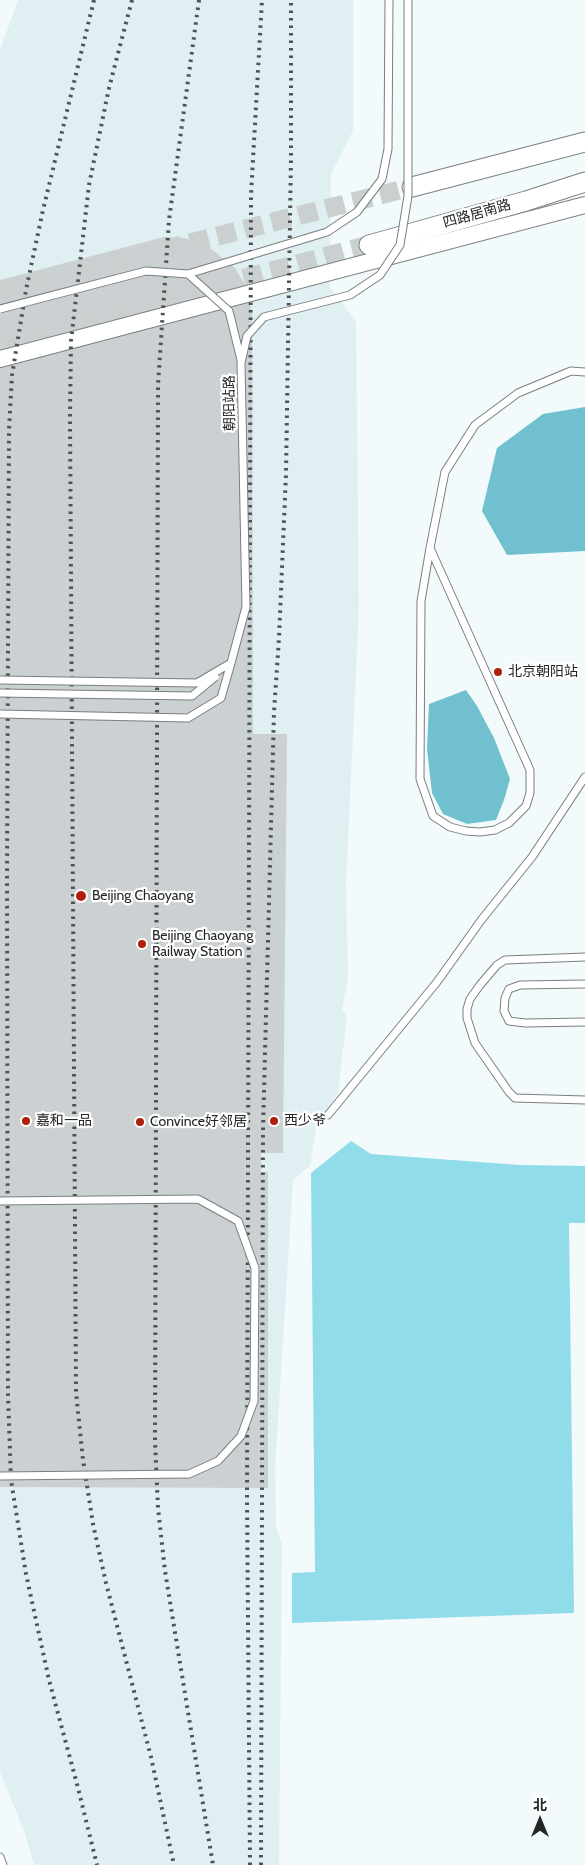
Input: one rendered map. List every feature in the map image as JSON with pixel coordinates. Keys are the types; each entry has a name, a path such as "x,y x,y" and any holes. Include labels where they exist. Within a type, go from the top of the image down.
{"main road":[{"path":"412,187 585,142"},
{"name":"四路居南路","path":"369,245 526,201 585,182"}],"street":[{"path":"0,359 585,205"}],"lane":[{"path":"0,309 146,271 188,274 327,232 357,212 382,179 388,149 389,0"},
{"name":"朝阳站路","path":"0,714 188,718 222,698 246,607 241,363 248,336 264,317 350,295 380,274 400,246 408,196 408,0"},
{"path":"188,274 229,311 241,363"},
{"path":"430,548 530,770 530,793 526,806 509,823 495,830 466,831 450,827 433,816 420,779 421,601 430,548 445,472 475,425 518,393 571,371 585,372"},
{"path":"0,680 197,683 232,663"},
{"path":"0,693 192,696 232,663"},
{"path":"328,1115 437,982 482,919 532,857 585,777"},
{"path":"585,957 504,960 484,979 470,999 467,1009 467,1018 475,1043 515,1098 585,1100"},
{"path":"585,984 520,985 509,989 504,998 504,1011 509,1021 525,1023 585,1022"},
{"path":"0,1201 198,1199 238,1222 255,1268 255,1278 254,1401 242,1436 218,1461 189,1474 0,1476"},
{"path":"0,1857 3,1865"}],"shaded area":[{"path":"18,0 353,0 353,131 331,174 330,284 330,288 356,322 359,607 346,884 348,978 342,1010 347,1016 338,1093 317,1124 310,1166 293,1180 275,1468 276,1527 282,1544 279,1865 34,1865 24,1831 0,1772 0,50"},
{"path":"585,407 585,551 507,555 482,511 497,448 543,414"},
{"path":"466,690 494,738 510,779 496,820 467,824 443,814 432,793 427,749 429,704"},
{"path":"351,1141 371,1154 520,1165 585,1166 585,1223 569,1223 574,1613 292,1623 292,1573 315,1572 311,1173"}],"building":[{"name":"Beijing Chaoyang Railway Station","path":"164,237 184,238 202,243 235,268 247,288 252,313 253,734 287,734 283,1153 261,1153 261,1172 268,1172 268,1488 0,1487 0,280"}],"tunnel":[{"path":"0,291 412,187"},
{"path":"0,343 369,245"}],"railway":[{"path":"94,0 43,210 26,290 12,375 9,429 7,872 8,1395 11,1480 26,1574 49,1680 97,1865"},
{"path":"132,0 109,88 89,185 71,341 76,1392 83,1460 93,1524 106,1583 151,1757 174,1865"},
{"path":"199,0 169,220 158,385 155,1441 158,1508 165,1571 213,1865"},
{"path":"250,1865 247,1497 251,195 262,0"},
{"path":"261,1865 263,1130 274,712 286,474 291,156 291,0"}],"place":[{"name":"北京朝阳站","path":"498,672"},
{"name":"Beijing Chaoyang","path":"81,896"},
{"name":"Beijing Chaoyang Railway Station","path":"142,944"},
{"name":"嘉和一品","path":"26,1121"},
{"name":"西少爷","path":"274,1121"},
{"name":"Convince好邻居","path":"140,1122"}]}
